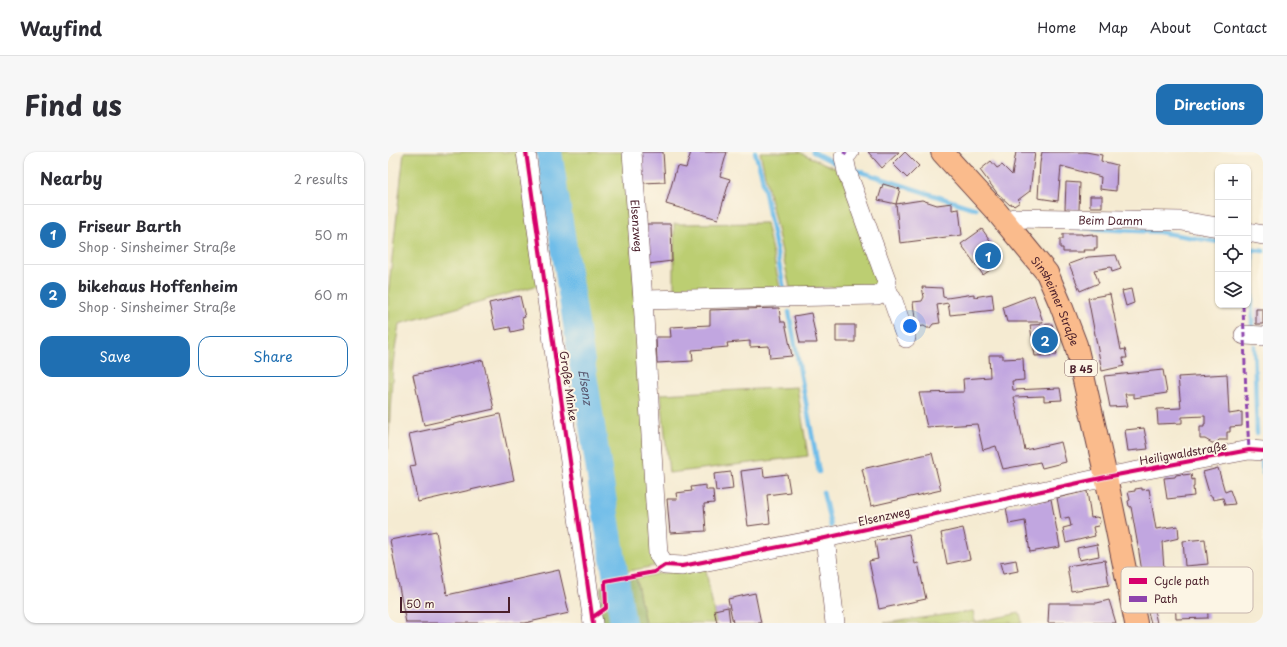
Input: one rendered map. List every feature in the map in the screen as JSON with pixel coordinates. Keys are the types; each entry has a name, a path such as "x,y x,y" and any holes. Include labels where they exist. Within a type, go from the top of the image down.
{"main road":[{"name":"Sinsheimer Straße","path":"942,152 1004,221 1047,273 1076,346 1106,477 1124,567"},
{"name":"Sinsheimer Straße","path":"1134,613 1136,623"}],"street":[{"name":"Große Minke","path":"526,152 594,623"},
{"name":"Elsenzweg","path":"632,152 643,300 658,554 665,565 682,566 825,538 1106,477"},
{"path":"847,160 887,282 887,290 894,301 906,338"},
{"name":"Beim Damm","path":"1004,221 1014,218 1182,222 1215,227"},
{"path":"1251,233 1263,235"},
{"path":"643,300 877,295 887,290"},
{"path":"1244,335 1263,336"},
{"name":"Heiligwaldstraße","path":"1106,477 1250,450 1263,451"},
{"path":"825,538 835,623"}],"green space":[{"path":"404,152 519,152 539,285 399,324 393,363 388,448 388,295"},
{"path":"553,152 625,152 655,566 623,572 581,290"},
{"path":"760,152 799,152 841,171 878,287 790,288"},
{"path":"766,223 780,288 674,290 674,224"},
{"path":"797,387 808,456 669,473 661,394"},
{"path":"705,565 716,623 645,623 636,578"},
{"path":"636,578 645,623 600,623 601,586"},
{"path":"973,611 975,622 1020,613 1022,623 884,623"}],"building":[{"path":"641,152 663,152 665,182 643,183"},
{"path":"691,152 727,152 720,176 730,179 718,219 666,204 677,166 686,168"},
{"path":"868,152 899,152 882,168"},
{"path":"905,152 919,166 907,178 893,164"},
{"path":"1016,152 1035,152 1030,191 1018,200 1020,202 1014,206 1012,204 1010,205 997,193 980,170 991,161 997,168 1002,165 1012,175"},
{"path":"1042,152 1086,152 1102,155 1101,161 1117,165 1116,191 1100,189 1101,177 1061,166 1058,201 1038,198"},
{"path":"1066,182 1080,183 1079,210 1065,209"},
{"path":"883,184 900,189 896,204 878,200"},
{"path":"1090,196 1102,196 1102,207 1090,207"},
{"path":"922,200 937,205 952,203 952,210 959,209 962,235 900,243 896,204"},
{"path":"646,224 671,224 672,261 648,264"},
{"path":"982,229 1003,261 983,275 961,244"},
{"path":"1063,234 1093,234 1093,236 1097,236 1097,248 1094,248 1095,250 1083,250 1084,252 1063,252 1063,248 1060,248 1060,239 1063,239"},
{"path":"1116,255 1121,269 1112,272 1111,267 1094,270 1099,283 1080,291 1069,264 1088,257"},
{"path":"922,287 942,288 943,297 947,298 974,294 974,297 992,294 994,310 950,315 948,303 937,305 940,323 933,324 930,328 924,326 916,327 913,302 922,301 924,297"},
{"path":"1131,289 1134,303 1126,306 1122,291"},
{"path":"1110,294 1121,350 1125,349 1127,358 1123,358 1124,366 1102,371 1088,298"},
{"path":"1034,295 1043,322 1007,322 1003,307"},
{"path":"520,296 525,317 522,318 524,329 511,332 510,327 495,330 489,303"},
{"path":"779,308 781,322 785,322 792,356 770,358 769,346 750,347 750,341 727,343 728,347 692,350 693,361 657,363 656,337 671,337 670,327 710,325 710,310"},
{"path":"1256,309 1263,309 1263,324 1256,324"},
{"path":"811,313 817,343 800,343 794,316"},
{"path":"1052,324 1057,355 1035,356 1030,325"},
{"path":"836,325 855,325 855,342 836,342"},
{"path":"989,355 1003,355 1003,359 1023,358 1024,380 1012,381 1013,390 1060,388 1062,400 1044,401 1044,396 1014,397 1025,450 1061,442 1066,462 1042,468 1040,462 1003,469 996,446 983,450 977,424 927,427 919,393 964,392 963,379 990,377"},
{"path":"483,360 494,409 424,425 413,375"},
{"path":"1163,370 1167,393 1134,398 1134,394 1125,394 1128,406 1110,407 1104,376"},
{"path":"1227,374 1229,414 1242,412 1242,426 1230,427 1230,432 1227,432 1227,440 1219,440 1216,443 1212,443 1205,439 1200,439 1200,427 1204,427 1205,416 1182,417 1182,423 1158,424 1157,409 1181,408 1178,377"},
{"path":"500,414 514,480 418,502 410,466 416,465 409,434"},
{"path":"1144,428 1148,449 1128,451 1125,430"},
{"path":"932,453 941,490 871,506 862,469"},
{"path":"763,468 764,477 787,474 790,492 767,495 770,523 748,526 741,471"},
{"path":"1218,468 1225,492 1230,490 1235,504 1225,505 1223,498 1213,500 1212,496 1210,496 1203,472"},
{"path":"731,472 733,489 716,491 714,474"},
{"path":"1191,474 1192,480 1194,479 1194,496 1167,499 1164,478 1175,477 1176,475"},
{"path":"706,485 706,490 713,490 714,503 704,504 706,531 670,533 667,499 677,499 676,493 692,491 691,487"},
{"path":"1135,489 1149,489 1156,529 1178,526 1179,538 1162,542 1164,567 1141,567 1131,507 1129,506 1128,501 1130,500 1128,492 1135,491"},
{"path":"1087,491 1091,518 1099,518 1100,522 1098,526 1093,527 1095,536 1066,543 1063,528 1071,526 1069,517 1061,519 1057,498"},
{"path":"1051,499 1060,547 1030,552 1025,521 1009,524 1006,507"},
{"path":"963,528 970,559 947,564 941,533"},
{"path":"436,531 447,595 559,570 569,613 525,623 406,623 390,540"},
{"path":"909,534 915,564 918,563 926,599 879,609 869,561 878,559 875,541"},
{"path":"1205,539 1208,564 1185,566 1183,541"},
{"path":"1097,544 1099,556 1079,560 1077,548"},
{"path":"1016,560 1018,571 1003,574 1000,563"},
{"path":"1105,560 1109,585 1071,591 1067,566"},
{"path":"755,593 761,623 733,623 728,599"},
{"path":"1109,600 1116,623 1048,623 1049,603 1097,603"},
{"path":"728,607 730,623 717,623 714,610"},
{"path":"1148,613 1155,613 1157,623 1151,623"},
{"path":"1176,613 1208,613 1208,618 1176,619"}],"waterway":[{"name":"Elsenz","path":"549,152 623,623"},
{"path":"755,152 761,172 784,289"},
{"path":"813,152 841,166"},
{"path":"852,169 976,209"},
{"path":"1077,228 1159,232 1215,241"},
{"path":"1251,249 1263,251"},
{"path":"1252,249 1252,329"},
{"path":"789,312 819,472"},
{"path":"1254,346 1257,433"},
{"path":"1262,462 1263,473"},
{"path":"823,492 831,526"}],"marked path":[{"path":"843,152 847,154"},
{"path":"1243,308 1249,450"}],"cycle path":[{"path":"526,152 593,623"},
{"path":"593,617 606,608 605,581 654,572 665,565 682,566 825,538 1106,477 1249,450 1263,451"}],"place":[{"name":"Friseur Barth","path":"988,256"},
{"name":"bikehaus Hoffenheim","path":"1045,340"}]}
